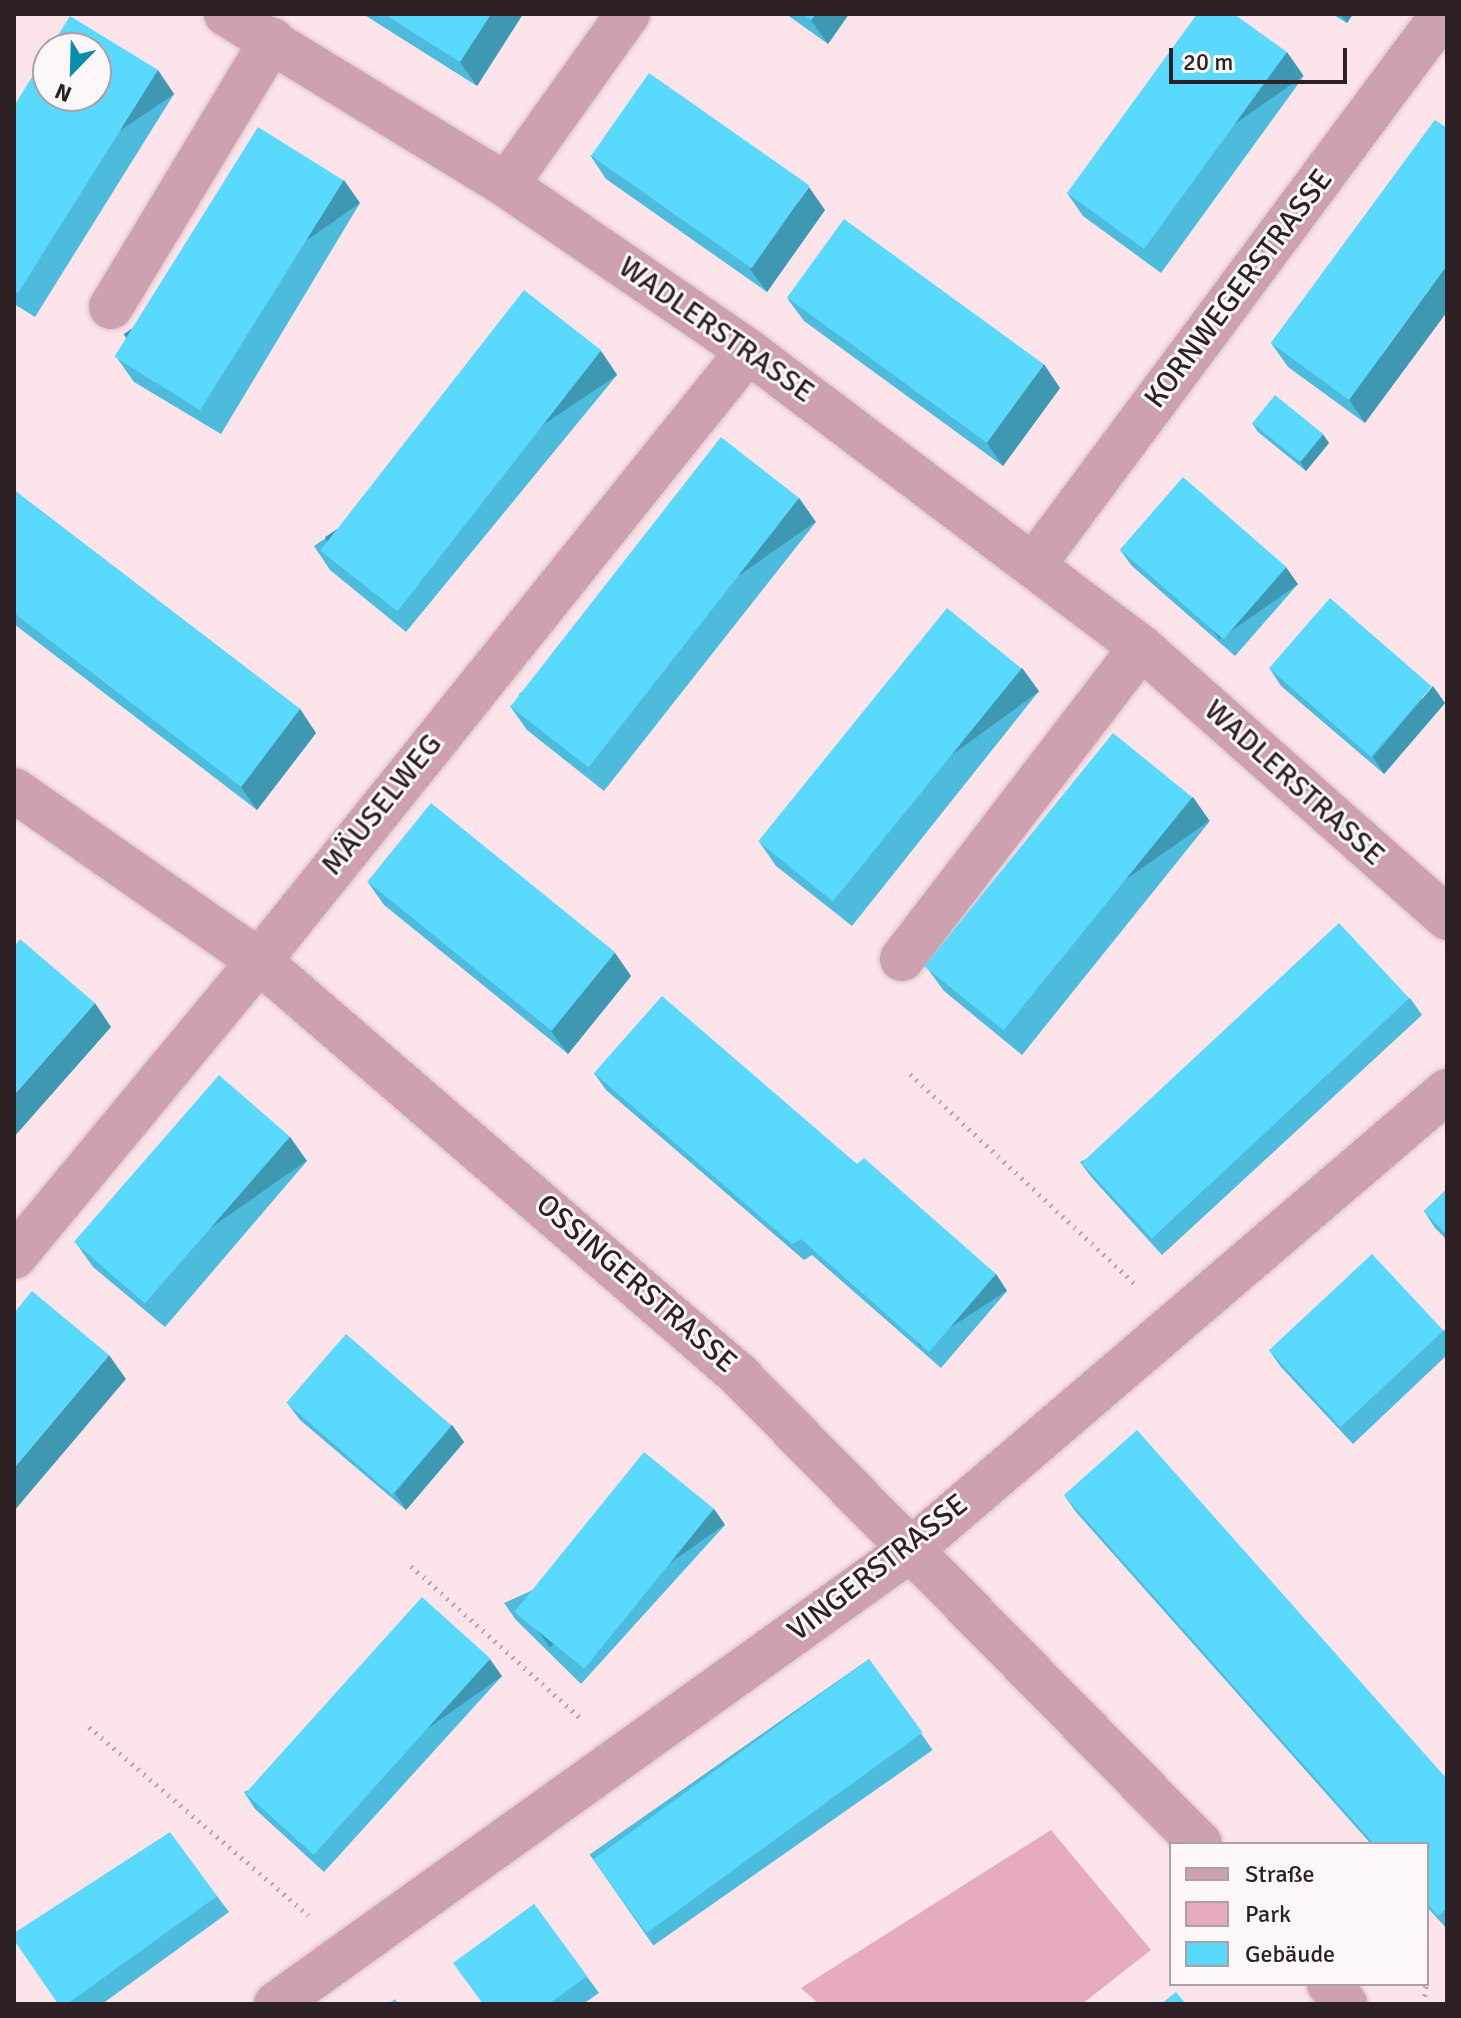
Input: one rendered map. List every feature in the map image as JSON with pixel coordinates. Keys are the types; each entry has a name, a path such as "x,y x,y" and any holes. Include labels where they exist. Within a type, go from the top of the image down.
{"street":[{"name":"WADLERSTRASSE","path":"226,14 506,185 748,351 1035,563 1141,647 1447,918"},
{"path":"506,185 628,14"},
{"name":"KORNWEGERSTRASSE","path":"1035,563 1443,14"},
{"path":"111,307 272,40"},
{"name":"MÄUSELWEG","path":"14,1257 259,961 748,351"},
{"path":"902,959 1141,647"},
{"name":"OSSINGERSTRASSE","path":"14,790 259,961 738,1374 913,1548 1198,1842"},
{"name":"VINGERSTRASSE","path":"276,2004 913,1548 1447,1091"},
{"path":"1331,1986 1345,2004"}],"path":[{"path":"910,1074 1176,1322"},
{"path":"411,1566 624,1756"},
{"path":"89,1727 351,1951"}],"green space":[{"path":"1051,1830 1151,1950 1082,2004 819,2004 801,1988"}],"building":[{"path":"384,14 491,14 460,62"},
{"path":"1197,14 1234,14 1287,52 1144,249 1067,193"},
{"path":"70,16 96,32 60,32"},
{"path":"112,42 158,70 18,293 14,291 14,106 32,77 32,112 112,112"},
{"path":"649,73 810,185 752,268 591,156"},
{"path":"1435,120 1447,128 1447,265 1349,400 1271,343"},
{"path":"258,127 344,181 200,410 114,357"},
{"path":"844,219 1044,364 987,443 787,297"},
{"path":"524,290 601,350 397,611 320,551"},
{"path":"1275,395 1323,434 1301,462 1252,423"},
{"path":"721,437 799,498 588,767 510,706"},
{"path":"1183,477 1286,567 1223,639 1120,549"},
{"path":"14,490 300,709 241,787 14,613"},
{"path":"1330,598 1432,687 1371,757 1269,668"},
{"path":"947,608 1022,668 833,902 758,841"},
{"path":"1113,733 1192,797 1003,1030 924,966"},
{"path":"431,803 615,952 552,1031 367,881"},
{"path":"1339,923 1409,998 1152,1238 1082,1163"},
{"path":"20,939 95,1003 14,1095 14,947"},
{"path":"662,996 857,1164 864,1158 996,1274 929,1352 801,1239 792,1244 594,1073"},
{"path":"219,1075 290,1137 145,1303 74,1242"},
{"path":"1447,1189 1447,1235 1424,1211"},
{"path":"1372,1254 1444,1331 1340,1427 1269,1350"},
{"path":"32,1291 109,1355 14,1468 14,1313"},
{"path":"346,1334 452,1426 392,1495 286,1403"},
{"path":"1137,1430 1447,1779 1447,1908 1438,1916 1429,1905 1429,1842 1372,1842 1064,1495"},
{"path":"644,1452 714,1509 584,1669 514,1612"},
{"path":"422,1597 490,1659 314,1855 245,1793"},
{"path":"869,1659 922,1733 647,1933 593,1859"},
{"path":"170,1832 217,1896 67,2004 58,2004 14,1940 14,1933"},
{"path":"534,1904 587,1976 549,2004 483,2004 453,1963"},
{"path":"1176,1992 1186,2004 1161,2004"}]}
